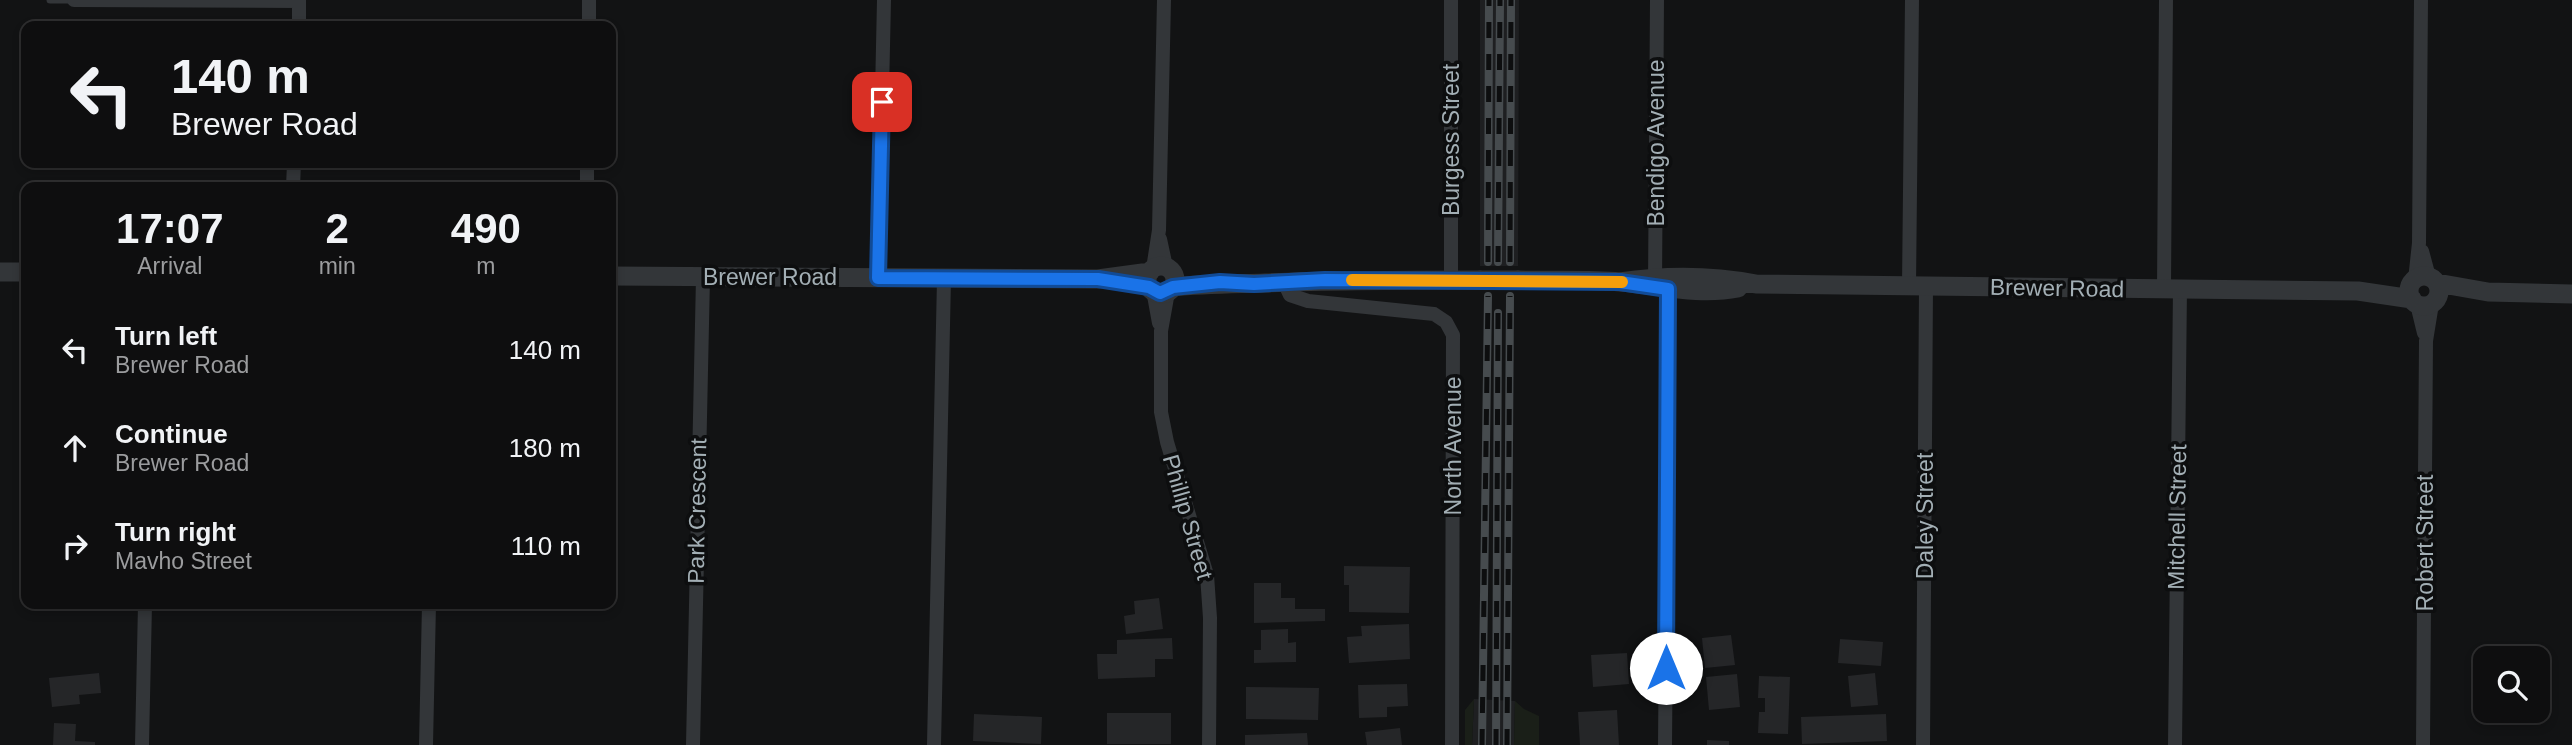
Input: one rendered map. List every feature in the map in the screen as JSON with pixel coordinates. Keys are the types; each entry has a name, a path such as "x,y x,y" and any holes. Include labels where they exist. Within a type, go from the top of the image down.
{"street":[{"path":"74,0 299,0 299,21"},
{"path":"589,0 589,21"},
{"path":"878,278 884,0"},
{"name":"Phillip Street","path":"1164,0 1159,230 1161,412 1167,442 1209,588 1209,745"},
{"name":"Burgess Street","path":"1451,0 1451,280"},
{"name":"Bendigo Avenue","path":"1657,0 1665,745"},
{"name":"Daley Street","path":"1912,0 1923,745"},
{"name":"Mitchell Street","path":"2166,0 2172,289 2175,745"},
{"name":"Robert Street","path":"2421,0 2419,243 2426,341 2423,745"},
{"path":"0,272 21,272"},
{"name":"Brewer Road","path":"616,276 1220,282 1480,280 1662,282 1729,290 1756,284 2572,294"},
{"name":"Park Crescent","path":"693,745 703,277"},
{"path":"934,745 944,279"},
{"name":"North Avenue","path":"1284,282 1290,295 1308,301 1434,314 1446,322 1453,335 1452,745"},
{"path":"142,745 145,609"},
{"path":"426,745 429,609"}],"lane":[{"path":"50,0 74,0"}],"shaded area":[{"path":"1480,0 1519,0 1518,266 1480,266"},
{"path":"1474,699 1515,701 1514,745 1472,745"},
{"path":"1474,699 1472,745 1465,745 1465,710"},
{"path":"1515,701 1539,716 1539,745 1514,745"}],"building":[{"path":"1344,566 1410,567 1409,613 1349,612 1349,585 1344,585"},
{"path":"1254,583 1281,583 1281,598 1295,598 1295,609 1325,609 1325,621 1254,623"},
{"path":"1159,598 1163,629 1126,634 1124,616 1135,614 1134,601"},
{"path":"1409,624 1410,659 1349,663 1347,637 1362,636 1361,626"},
{"path":"1288,629 1288,643 1296,642 1296,662 1254,663 1254,650 1261,650 1261,630"},
{"path":"1731,635 1735,665 1705,668 1702,638"},
{"path":"1172,638 1173,659 1155,659 1155,677 1098,679 1097,654 1117,654 1117,640"},
{"path":"1840,639 1883,642 1881,666 1838,663"},
{"path":"1627,653 1629,684 1593,687 1591,655"},
{"path":"99,673 101,693 79,695 80,704 52,707 49,678"},
{"path":"1875,673 1878,705 1851,707 1848,676"},
{"path":"1737,674 1740,707 1709,710 1706,677"},
{"path":"1759,676 1790,677 1788,734 1758,733 1759,712 1765,712 1765,698 1758,698"},
{"path":"1407,684 1408,706 1387,707 1387,717 1359,718 1358,685"},
{"path":"1246,687 1319,688 1318,720 1246,719"},
{"path":"1617,710 1619,745 1580,745 1578,712"},
{"path":"1107,713 1171,713 1171,744 1107,744"},
{"path":"974,714 1042,717 1041,744 973,741"},
{"path":"1886,714 1887,741 1802,744 1801,717"},
{"path":"54,723 76,724 75,741 95,742 95,745 53,745"},
{"path":"1400,728 1402,745 1367,745 1365,732"},
{"path":"1307,733 1308,745 1245,745 1245,735"},
{"path":"1707,740 1729,741 1729,745 1707,745"}],"railway":[{"path":"1488,262 1489,0"},
{"path":"1498,262 1500,0"},
{"path":"1510,262 1511,0"},
{"path":"1482,745 1488,296"},
{"path":"1507,745 1510,296"},
{"path":"1496,745 1498,313"}],"slow traffic":[{"path":"1352,280 1622,282"}],"route":[{"path":"882,102 878,278 1098,279 1149,287 1160,293 1168,292 1173,287 1220,282 1254,284 1325,280 1620,282 1668,289 1666,668"}]}
